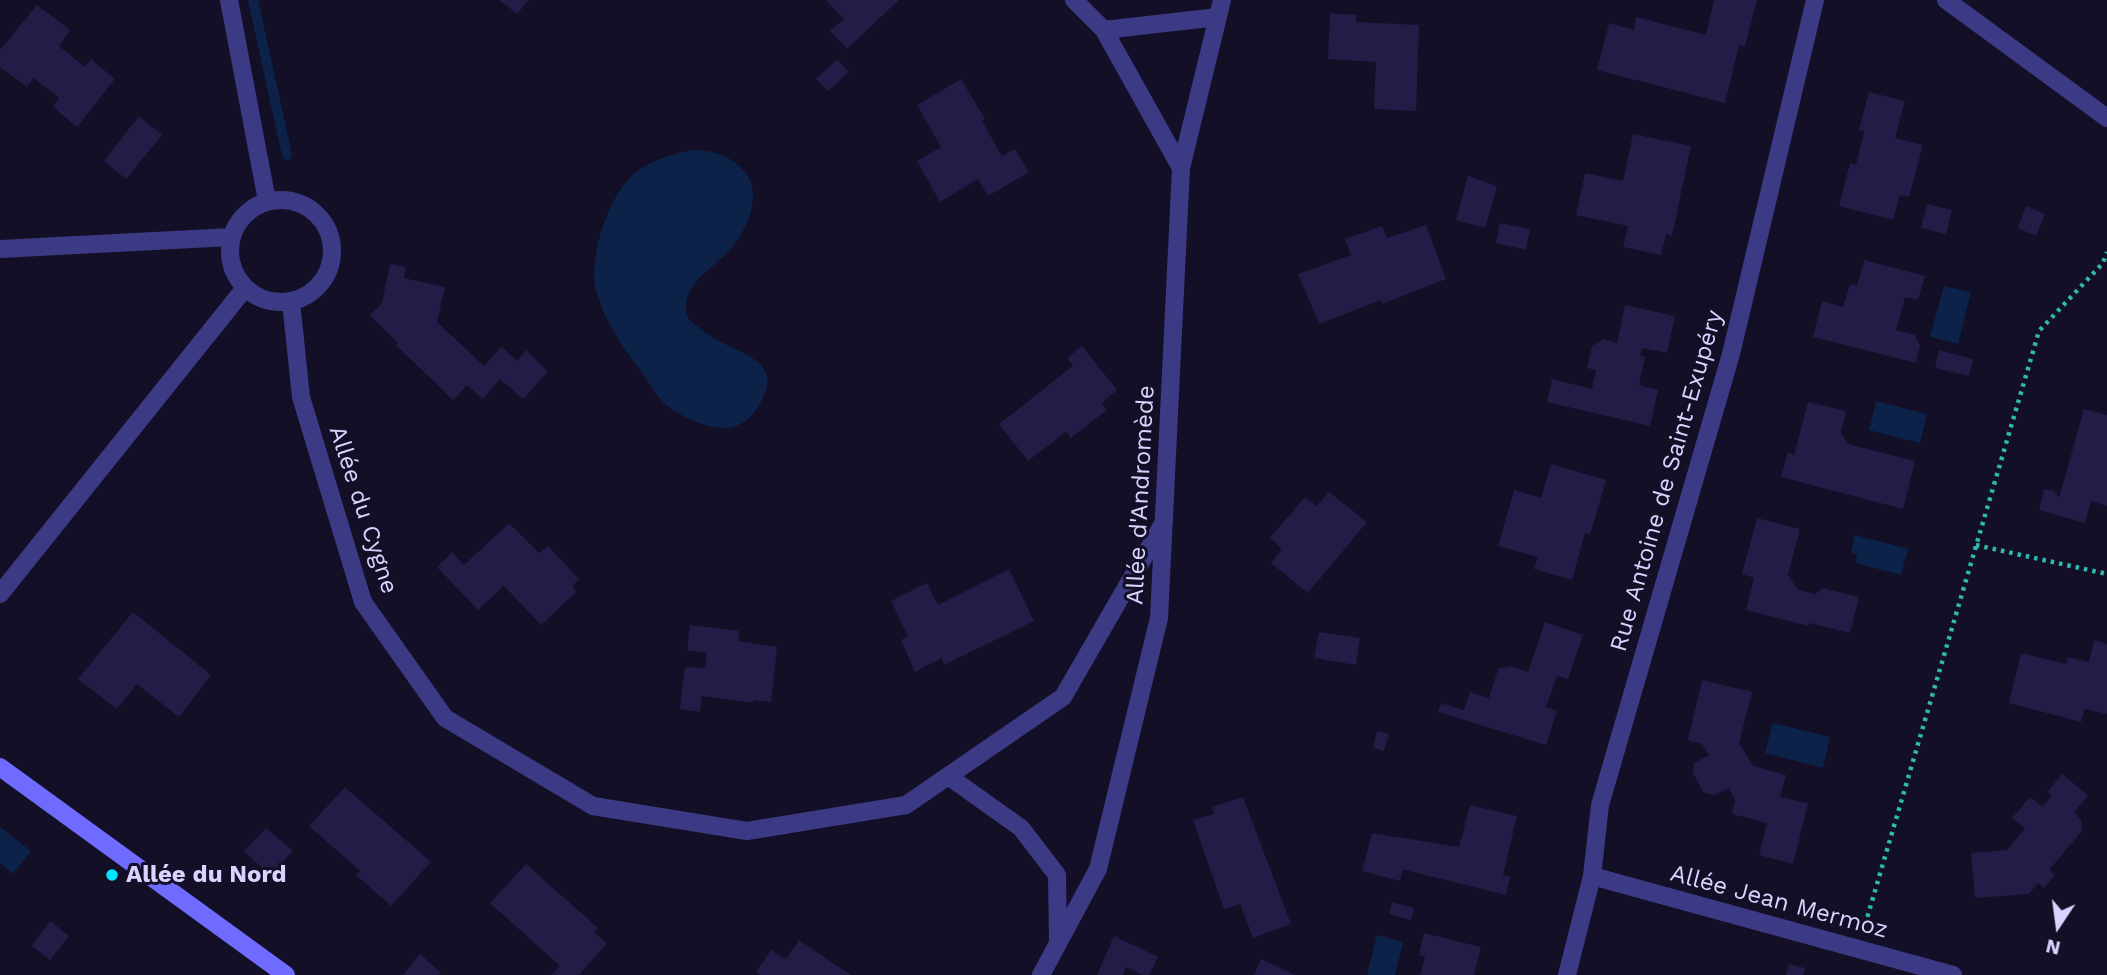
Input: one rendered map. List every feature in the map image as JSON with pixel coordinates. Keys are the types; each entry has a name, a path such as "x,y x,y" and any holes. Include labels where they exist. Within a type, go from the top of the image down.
{"street":[{"path":"229,0 267,201"},
{"path":"1074,0 1104,30 1181,168"},
{"name":"Rue Antoine de Saint-Exupéry","path":"1567,975 1592,876 1600,805 1731,354 1815,0"},
{"path":"1946,0 2107,118"},
{"path":"1104,30 1220,8"},
{"name":"Allée d'Andromède","path":"1041,975 1098,869 1159,618 1181,168 1220,8"},
{"path":"285,200 302,204 315,212 330,236 332,255 327,274 309,294 291,302 260,299 245,288 231,267 231,237 240,219 252,208 267,201 285,200"},
{"path":"0,249 231,237"},
{"path":"0,594 245,288"},
{"name":"Allée du Cygne","path":"291,302 301,397 363,602 445,718 593,806 747,831 906,805 1063,697 1164,522"},
{"path":"0,767 286,975"},
{"path":"948,776 1021,828 1057,875 1058,943"},
{"name":"Allée Jean Mermoz","path":"1592,876 1953,975"}],"path":[{"path":"1857,949 2039,331 2103,263 2107,253"},
{"path":"1976,545 2107,574"}],"water":[{"path":"693,150 715,153 734,162 751,181 753,192 750,216 739,239 698,279 687,301 686,313 692,322 713,338 756,361 766,374 766,392 758,408 745,421 732,427 716,427 696,422 664,403 616,336 604,313 594,276 598,242 604,224 628,179 645,166 665,157"},
{"path":"1944,286 1971,292 1958,344 1930,337"},
{"path":"1876,401 1927,414 1920,443 1869,430"},
{"path":"1855,535 1908,549 1901,575 1856,563 1857,555 1851,553"},
{"path":"1773,723 1830,737 1823,768 1765,753"},
{"path":"0,827 31,851 13,874 0,863"},
{"path":"1377,935 1403,942 1395,975 1367,975"}],"building":[{"path":"499,0 529,0 517,14"},
{"path":"826,0 899,0 847,49 830,31 844,19"},
{"path":"1714,0 1757,0 1745,46 1739,45 1725,103 1597,70 1609,23 1634,30 1636,17 1706,35"},
{"path":"37,5 70,30 59,46 85,67 91,59 115,79 77,127 53,107 59,98 34,78 27,87 0,67 0,50"},
{"path":"1330,13 1356,15 1356,22 1419,25 1416,111 1374,109 1376,62 1328,59"},
{"path":"837,59 849,72 828,91 816,79"},
{"path":"961,79 985,119 982,121 1002,156 1015,149 1029,172 988,196 978,179 940,202 917,161 941,147 917,105"},
{"path":"1869,92 1905,101 1895,138 1923,145 1909,197 1900,195 1893,220 1839,206 1850,163 1856,165 1864,131 1859,130"},
{"path":"139,116 162,135 126,179 104,161"},
{"path":"1633,134 1691,146 1672,236 1666,234 1661,255 1623,247 1628,226 1576,215 1585,173 1623,181"},
{"path":"1468,176 1497,186 1485,228 1456,220"},
{"path":"1927,204 1952,210 1946,234 1921,228"},
{"path":"2026,206 2045,214 2036,236 2018,228"},
{"path":"1500,223 1530,229 1526,250 1496,243"},
{"path":"1426,225 1446,279 1382,304 1381,300 1319,324 1298,274 1351,255 1345,239 1382,226 1387,238"},
{"path":"1864,260 1925,276 1918,300 1905,297 1896,330 1915,335 1920,345 1916,363 1813,337 1822,301 1843,307 1850,284 1857,286"},
{"path":"390,264 406,267 404,278 445,287 437,322 484,366 502,347 517,361 526,350 548,372 523,399 500,379 483,399 467,385 453,400 396,345 398,343 370,315 382,303"},
{"path":"1625,305 1675,316 1667,353 1642,348 1640,356 1645,357 1639,385 1658,390 1650,426 1547,402 1552,379 1592,389 1596,370 1587,368 1592,346 1603,339 1617,343"},
{"path":"1082,346 1117,390 1102,403 1107,410 1071,438 1066,432 1028,461 999,424 1073,366 1067,358"},
{"path":"1939,350 1973,359 1969,376 1935,368"},
{"path":"1808,402 1846,411 1841,433 1848,444 1915,461 1903,509 1781,477 1788,452 1794,455"},
{"path":"2084,409 2107,415 2107,506 2091,501 2085,523 2039,510 2044,489 2054,491 2059,498"},
{"path":"1551,464 1606,480 1590,535 1585,533 1572,580 1534,569 1538,557 1498,546 1514,490 1541,498"},
{"path":"1329,492 1367,522 1308,593 1271,563 1282,549 1270,538 1305,497 1317,506"},
{"path":"1757,518 1800,529 1788,575 1798,590 1815,594 1822,588 1859,597 1850,633 1809,623 1808,626 1746,610 1754,578 1742,574"},
{"path":"509,523 539,553 548,546 579,579 572,586 576,592 541,625 504,586 478,610 437,567 452,552 464,565"},
{"path":"1009,569 1034,621 944,665 942,658 915,672 901,640 908,636 891,601 927,583 938,605"},
{"path":"133,612 211,675 179,717 137,684 117,709 78,679"},
{"path":"1545,622 1583,635 1568,679 1557,676 1546,707 1557,711 1546,745 1438,712 1441,703 1464,710 1470,692 1489,698 1498,669 1510,666 1528,672"},
{"path":"690,625 739,631 738,641 777,647 771,702 753,700 753,703 702,696 700,712 680,709 685,667 705,668 707,653 687,650"},
{"path":"1319,632 1360,638 1356,665 1314,658"},
{"path":"2094,640 2107,644 2107,714 2085,709 2081,722 2009,703 2021,653 2066,664 2068,657 2089,662"},
{"path":"1702,680 1752,692 1739,743 1753,766 1786,775 1780,797 1808,803 1793,864 1759,855 1767,823 1732,814 1735,799 1729,788 1715,795 1704,793 1693,773 1694,763 1709,755 1702,744 1688,740"},
{"path":"1377,731 1389,734 1384,751 1373,748"},
{"path":"2062,774 2088,795 2074,813 2081,819 2082,831 2049,870 2055,875 2044,888 2038,883 2029,894 1975,898 1971,853 2007,850 2025,828 2012,818 2030,797 2042,807 2052,796 2047,792"},
{"path":"345,787 431,862 391,906 356,875 360,871 309,826"},
{"path":"1243,797 1291,924 1253,938 1240,904 1224,909 1193,820 1214,814 1212,807"},
{"path":"1470,805 1517,816 1503,875 1510,877 1506,895 1405,870 1402,871 1400,881 1362,871 1372,833 1459,847"},
{"path":"266,828 293,851 270,875 244,851"},
{"path":"526,864 598,928 594,932 607,943 579,975 551,975 560,966 490,903"},
{"path":"1392,902 1414,908 1411,920 1389,914"},
{"path":"50,921 69,936 50,960 32,946"},
{"path":"1424,933 1481,947 1474,975 1420,975 1425,957 1419,955"},
{"path":"1114,936 1158,957 1149,975 1126,967 1123,975 1097,975"},
{"path":"799,940 851,975 760,975 756,972 771,950 786,959"},
{"path":"420,954 441,973 439,975 403,975"},
{"path":"1261,959 1295,975 1254,975"},
{"path":"1789,964 1805,968 1803,975 1786,975"}],"waterway":[{"path":"253,0 287,155"}],"place":[{"name":"Allée du Nord","path":"112,875"}]}
